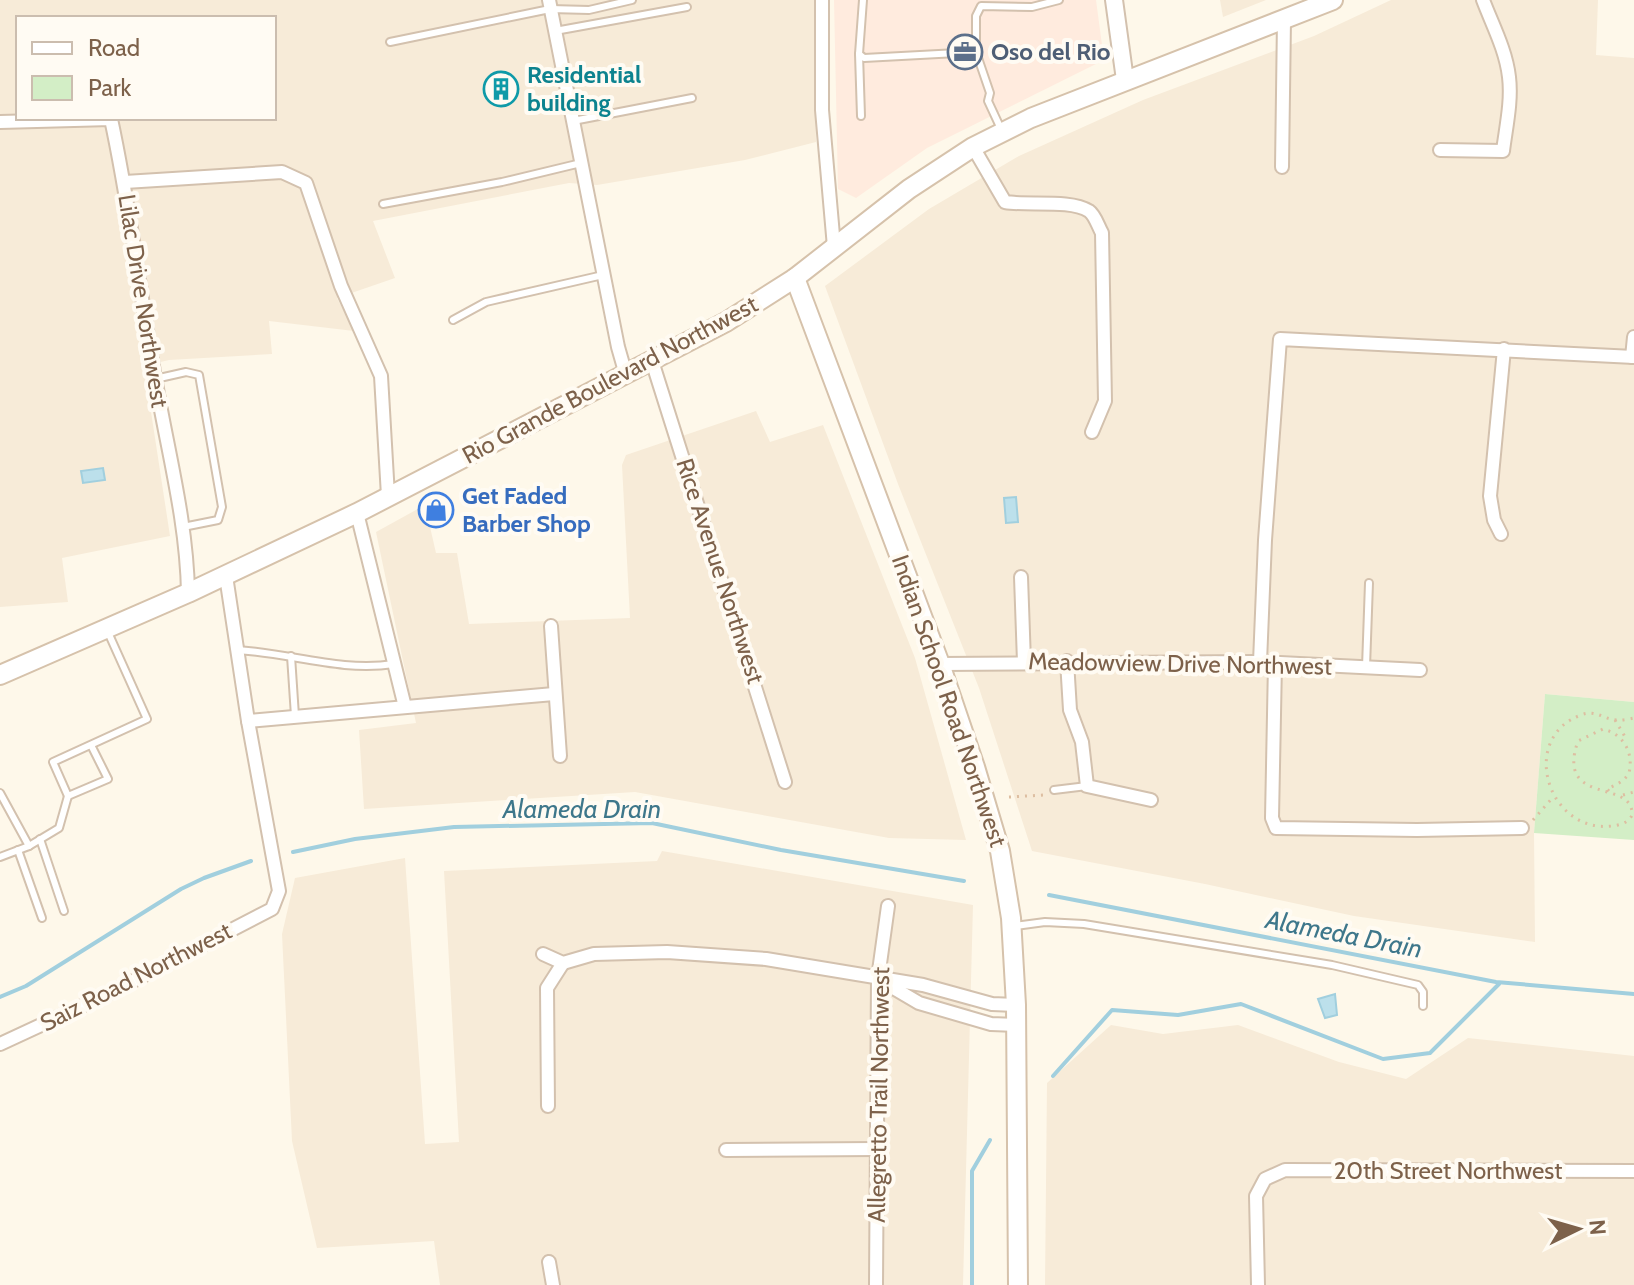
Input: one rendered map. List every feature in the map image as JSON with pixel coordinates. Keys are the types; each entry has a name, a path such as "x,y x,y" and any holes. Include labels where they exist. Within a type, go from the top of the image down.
{"main road":[{"name":"Rio Grande Boulevard Northwest","path":"0,675 226,576 357,513 726,322 795,278 909,189 1002,132 1125,80 1333,0"},
{"name":"Indian School Road Northwest","path":"795,278 940,664 1000,851 1011,922 1017,1025 1018,1285"}],"street":[{"path":"822,0 822,110 834,247"},
{"path":"1114,0 1125,80"},
{"path":"1440,150 1503,151 1509,76 1503,51 1483,0"},
{"path":"550,4 603,275 626,375"},
{"path":"1282,167 1284,19"},
{"name":"Lilac Drive Northwest","path":"0,122 74,120"},
{"name":"Lilac Drive Northwest","path":"111,120 125,182 155,379 188,562 188,593"},
{"path":"973,147 1005,202 1075,205 1092,212 1102,233 1105,401 1092,432"},
{"path":"125,182 282,172 306,183 341,286 381,376 388,496"},
{"path":"1260,662 1265,540 1280,339 1633,357 1634,337"},
{"path":"1501,534 1494,520 1490,496 1504,349"},
{"name":"Rice Avenue Northwest","path":"652,361 785,782"},
{"path":"357,513 405,707"},
{"path":"226,576 248,721 554,694"},
{"path":"1021,577 1024,662"},
{"path":"551,626 560,756"},
{"path":"1067,661 1070,710 1082,742 1087,786 1151,800"},
{"name":"Meadowview Drive Northwest","path":"940,664 1260,662 1420,670"},
{"path":"1275,663 1271,775 1272,818 1276,828 1522,828"},
{"name":"Saiz Road Northwest","path":"0,1044 108,994 272,909 279,891 248,721"},
{"name":"Allegretto Trail Northwest","path":"876,1285 878,978 888,906"},
{"path":"543,954 563,963 594,954 667,952 766,959 923,985 992,1004 1016,1005"},
{"path":"548,1106 547,988 563,963"},
{"path":"878,978 919,1003 991,1024 1017,1025"},
{"path":"726,1150 877,1149"},
{"name":"20th Street Northwest","path":"1258,1285 1256,1196 1265,1179 1285,1170 1634,1171"},
{"path":"549,1262 553,1285"}],"lane":[{"path":"390,42 550,4 589,10 632,0"},
{"path":"861,116 859,54 863,0"},
{"path":"1002,132 988,101 990,93 976,52 976,16 981,6 1032,7 1059,0"},
{"path":"555,31 687,7"},
{"path":"859,54 864,58 976,52"},
{"path":"573,121 692,98"},
{"path":"383,204 502,182 581,163"},
{"path":"453,320 486,302 603,275"},
{"path":"155,379 186,372 199,375 222,507 218,520 182,527"},
{"path":"1366,667 1369,583"},
{"path":"0,857 29,846 59,828 68,796 53,762 147,719 107,630"},
{"path":"237,650 270,652 344,667 394,664"},
{"path":"291,656 295,716"},
{"path":"68,796 108,779 91,745"},
{"path":"1054,790 1087,786"},
{"path":"0,793 29,846"},
{"path":"40,839 64,911"},
{"path":"18,850 42,918"},
{"path":"1011,922 1084,924 1332,965 1418,985 1423,992 1423,1006"}],"path":[{"path":"1623,795 1631,805 1633,814 1628,821 1603,827 1575,817 1554,796 1546,778 1546,761 1550,745 1558,732 1581,714 1594,713 1615,720 1634,718"},
{"path":"1609,791 1607,789 1621,782 1629,773 1632,761 1630,747 1615,720"},
{"path":"1630,747 1622,737 1603,729 1578,741 1573,757 1574,770 1583,782 1623,795 1634,792"},
{"path":"1009,797 1049,794 1054,790"},
{"path":"1522,828 1554,796"}],"shaded area":[{"path":"0,0 814,0 816,142 745,160 597,185 569,183 373,221 395,278 337,298 354,331 269,321 272,354 169,360 144,366 170,536 62,558 68,602 0,607"},
{"name":"Oso del Rio","path":"834,0 1096,0 1104,60 927,148 856,198 838,189"},
{"path":"1220,0 1266,0 1223,17"},
{"path":"1391,0 1598,0 1596,55 1634,58 1634,702 1545,694 1534,833 1535,942 1354,916 1032,851 979,688 898,484 825,286 929,209 1019,156 1143,100 1314,36"},
{"path":"756,411 770,442 823,425 915,658 966,840 889,838 635,792 364,809 359,730 416,723 376,532 425,505 436,553 457,553 469,624 630,618 622,465 626,455"},
{"path":"662,851 973,905 963,1285 440,1285 434,1241 317,1248 292,1141 282,934 295,878 405,858 425,1144 459,1142 444,871 657,861"},
{"path":"1111,1025 1163,1034 1238,1025 1339,1062 1406,1079 1468,1038 1634,1056 1634,1285 1045,1285 1047,1083"}],"green space":[{"path":"1545,694 1634,702 1634,840 1534,833"}],"water":[{"path":"103,468 105,480 83,483 81,471"},
{"path":"1016,497 1018,522 1006,523 1004,498"},
{"path":"1335,994 1337,1015 1325,1018 1318,999"}],"waterway":[{"name":"Alameda Drain","path":"293,852 355,839 454,827 652,823 781,850 964,881"},
{"name":"Alameda Drain","path":"0,997 26,986 181,889 251,861"},
{"name":"Alameda Drain","path":"1049,895 1496,982 1634,994"},
{"path":"1053,1076 1112,1010 1178,1015 1241,1004 1383,1059 1430,1053 1499,984"},
{"path":"972,1285 972,1171 990,1140"}],"place":[{"name":"Oso del Rio","path":"965,52"},
{"name":"Residential building","path":"501,89"},
{"name":"Get Faded Barber Shop","path":"436,510"}]}
